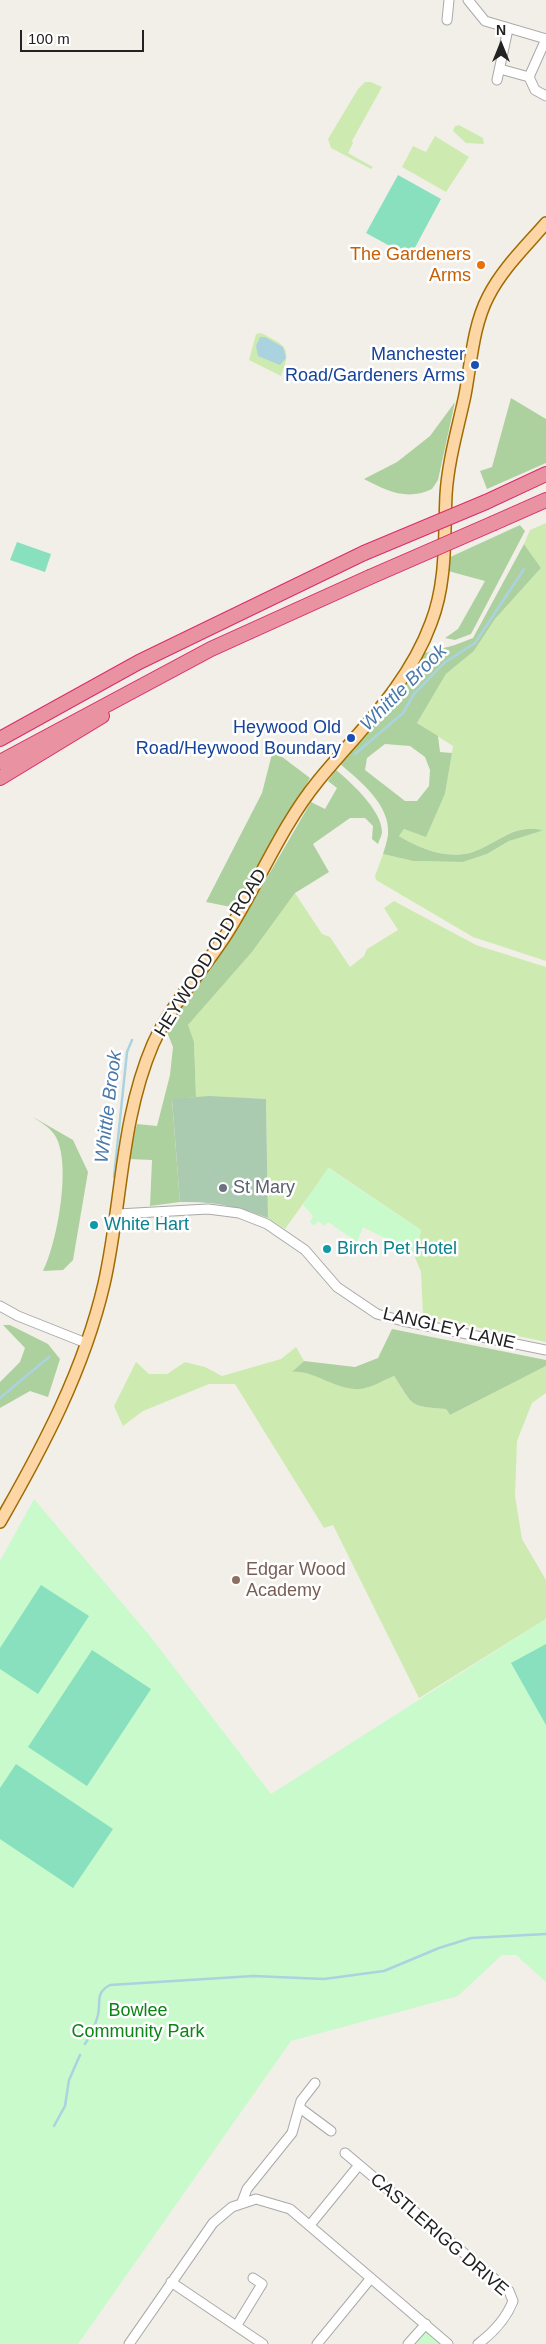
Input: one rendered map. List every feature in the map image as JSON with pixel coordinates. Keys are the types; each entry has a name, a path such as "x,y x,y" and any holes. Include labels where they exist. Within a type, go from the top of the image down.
{"highway":[{"path":"0,739 139,662 364,553 486,502 546,474"},
{"path":"0,762 211,649 546,500"},
{"path":"0,778 211,649"},
{"path":"0,728 84,684 139,662"}],"main road":[{"name":"HEYWOOD OLD ROAD","path":"0,1522 54,1423 86,1343 102,1292 118,1214 121,1164 129,1122 141,1077 163,1024 228,933 296,813 318,781 396,689 427,635 435,613 441,582 445,555 446,492 478,326 486,299 499,278 546,223"}],"street":[{"path":"446,20 449,0"},
{"path":"468,0 485,21 546,39 529,77 534,90 546,96"},
{"path":"497,80 508,29"},
{"path":"500,69 529,77"},
{"name":"LANGLEY LANE","path":"118,1214 208,1209 239,1213 267,1224 305,1250 337,1287 378,1314 403,1321 546,1350"},
{"path":"0,1306 18,1316 86,1343"},
{"path":"242,2202 248,2190 292,2133 301,2101 315,2083"},
{"path":"300,2108 331,2131"},
{"name":"CASTLERIGG DRIVE","path":"345,2154 509,2291 513,2301 509,2310 494,2332 478,2344"},
{"path":"310,2225 359,2165"},
{"path":"129,2344 213,2223 232,2207 242,2202 256,2199 290,2209 448,2344"},
{"path":"253,2278 271,2289"},
{"path":"318,2344 371,2278"},
{"path":"171,2282 263,2344"},
{"path":"236,2325 262,2284"},
{"path":"408,2344 426,2324"}],"green space":[{"path":"365,82 371,82 382,87 352,141 353,143 348,153 373,167 371,169 331,148 328,139 358,89"},
{"path":"459,125 483,138 484,144 466,143 453,131 455,126"},
{"path":"435,136 469,157 446,192 402,167 413,146 426,152"},
{"path":"398,175 441,199 410,257 366,233"},
{"path":"261,333 277,341 285,349 286,359 281,376 249,360 256,334"},
{"path":"511,398 546,419 546,463 487,489 480,471 492,467"},
{"path":"455,402 438,480 432,489 423,493 397,493 364,479 397,462 430,436"},
{"path":"546,523 546,961 473,937 376,880 375,876 383,854 413,861 463,862 487,854 509,841 541,830 531,829 513,832 473,852 454,855 425,849 399,836 404,829 426,836 445,794 453,746 417,723 446,674 474,651 495,619 541,568 524,544 530,530"},
{"path":"520,525 525,531 471,634 455,640 445,638 458,629 485,581 448,571 448,558"},
{"path":"17,542 51,554 45,572 10,560"},
{"path":"524,544 541,568 495,619 474,651 446,674 417,723 438,736 440,752 452,753 445,794 426,837 404,829 399,836 425,849 454,855 473,852 514,832 531,829 542,830 509,841 487,854 463,862 413,861 383,854 388,835 388,824 385,814 365,786 340,764 397,696 425,653 473,638","holes":["385,744 410,746 425,757 430,770 429,786 417,801 405,801 365,770 367,758"]},
{"path":"273,750 310,778 236,908 206,902 262,793"},
{"path":"336,770 358,790 372,807 381,824 382,835 378,844 372,839 373,826 365,818 350,818 313,844 329,872 295,893 252,952 188,1025 194,1042 196,1097 172,1100 180,1202 150,1206 152,1160 128,1159 137,1124 157,1126 170,1075 173,1047 167,1032 183,1003 233,936 311,802 325,809 337,788 328,781"},
{"path":"295,893 322,934 330,937 350,967 364,956 367,949 398,930 384,908 394,901 476,945 546,967 546,1342 423,1316 421,1272 415,1257 421,1230 329,1168 285,1229 268,1218 266,1099 196,1097 194,1042 187,1026 252,952"},
{"path":"209,1096 266,1099 268,1218 225,1205 204,1202 180,1202 172,1099"},
{"path":"33,1117 73,1140 88,1172 73,1260 63,1270 43,1271 58,1223 61,1202 63,1182 60,1146 52,1131"},
{"path":"328,1168 421,1230 416,1254 363,1227 357,1242 328,1222 325,1226 318,1221 314,1226 310,1222 313,1216 303,1205"},
{"path":"3,1325 10,1325 48,1344 60,1359 48,1397 30,1391 0,1408 0,1382 20,1362 25,1348"},
{"path":"392,1329 546,1360 546,1366 450,1415 446,1409 425,1407 414,1403 405,1394 394,1376 369,1387 351,1389 309,1374 292,1372 304,1361 355,1367 378,1358"},
{"path":"296,1347 304,1361 293,1372 310,1374 335,1384 352,1388 369,1386 394,1376 405,1394 414,1403 425,1407 446,1409 450,1415 546,1366 546,1393 532,1403 517,1441 515,1496 522,1539 546,1580 546,1619 419,1698 333,1525 324,1528 235,1384 209,1384 143,1411 123,1426 114,1406 136,1362 149,1374 167,1374 185,1362 205,1367 222,1376 281,1359"},
{"name":"Bowlee Community Park","path":"34,1499 150,1636 271,1794 546,1619 546,1982 516,1955 502,1955 458,1996 291,2041 78,2344 0,2344 0,1561"},
{"path":"41,1585 89,1616 38,1694 0,1669 0,1648"},
{"path":"546,1644 546,1725 511,1663"},
{"path":"92,1650 151,1689 87,1786 28,1747"},
{"path":"16,1764 113,1829 73,1888 0,1839 0,1788"},
{"path":"426,2328 443,2344 414,2344"}],"water":[{"path":"260,337 265,337 283,347 286,358 280,365 258,356 256,346"}],"waterway":[{"name":"Whittle Brook","path":"355,754 403,713 414,694 444,663 475,643 524,569"},
{"name":"Whittle Brook","path":"114,1177 127,1052 132,1040"},
{"name":"Whittle Brook","path":"0,1398 49,1357"},
{"path":"85,2044 97,2019 100,1994 110,1985 253,1976 324,1979 384,1971 439,1948 471,1938 546,1934"},
{"path":"54,2126 65,2106 69,2080 80,2055"}],"place":[{"name":"The Gardeners Arms","path":"481,265"},
{"name":"Manchester Road/Gardeners Arms","path":"475,365"},
{"name":"Heywood Old Road/Heywood Boundary","path":"351,738"},
{"name":"St Mary","path":"223,1188"},
{"name":"White Hart","path":"94,1225"},
{"name":"Birch Pet Hotel","path":"327,1249"},
{"name":"Edgar Wood Academy","path":"236,1580"}]}
